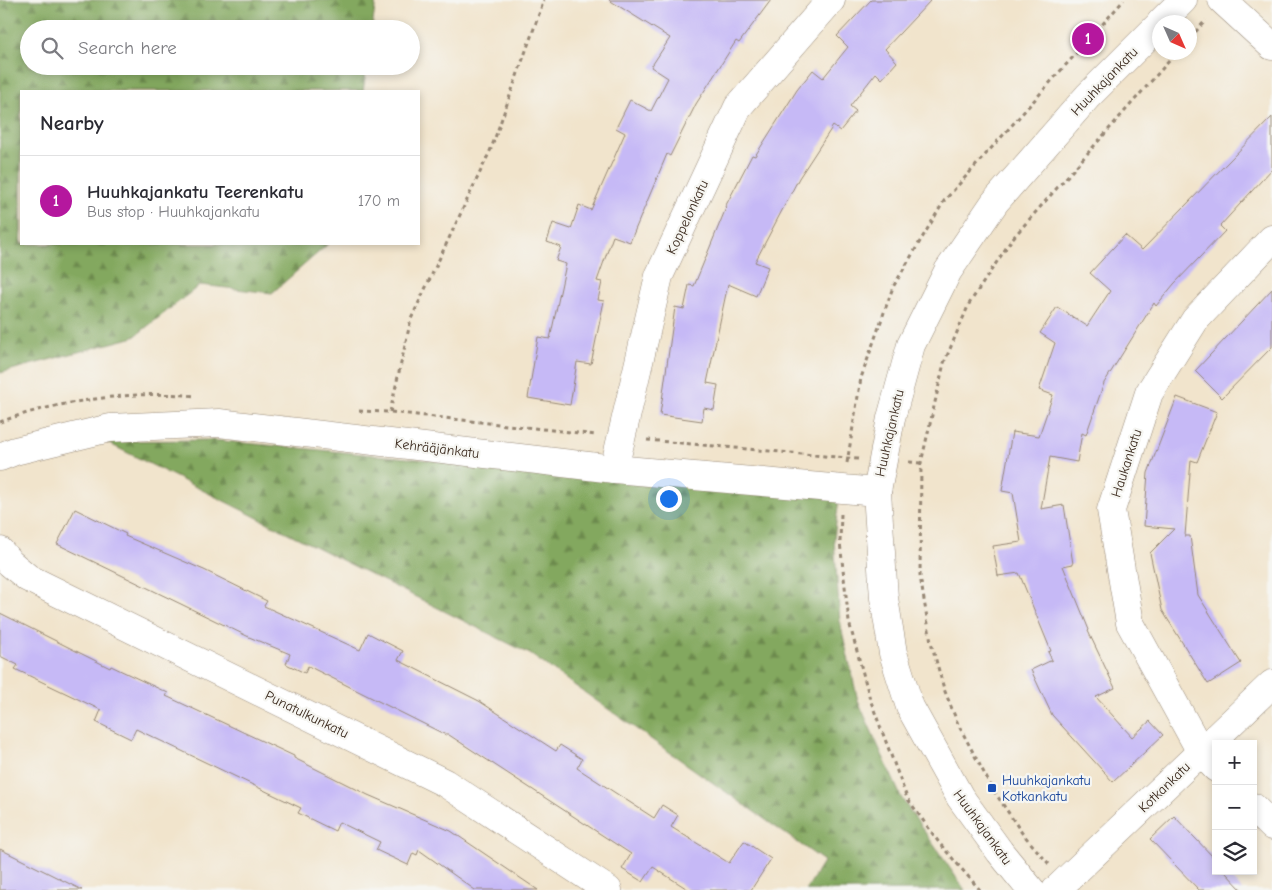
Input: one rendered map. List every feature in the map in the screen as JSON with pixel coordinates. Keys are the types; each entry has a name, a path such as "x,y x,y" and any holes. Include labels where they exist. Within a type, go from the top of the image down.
{"street":[{"name":"Koppelonkatu","path":"614,470 659,276 738,106 831,0"},
{"name":"Huuhkajankatu","path":"1168,15 1184,0"},
{"path":"1222,0 1272,46"},
{"name":"Huuhkajankatu","path":"1031,890 1000,852 960,797 910,708 893,653 884,598 876,492 891,418 911,344 948,271 995,202 1088,96 1152,31"},
{"name":"Haukankatu","path":"1208,760 1130,623 1111,510 1148,393 1194,320 1272,239"},
{"name":"Kehrääjänkatu","path":"0,457 15,451 110,428 219,423 614,470 876,492"},
{"name":"Punatulkunkatu","path":"0,551 10,563 28,578 445,783 608,890"},
{"name":"Kotkankatu","path":"1060,886 1208,760 1272,684"},
{"path":"1257,811 1272,826"}],"path":[{"path":"390,412 411,320 490,149 544,0"},
{"path":"980,890 940,844 906,798 870,700 849,622 840,542 842,488 861,378 893,287 944,201 1124,0"},
{"path":"1060,886 992,788 958,724 944,689 931,642 920,576 921,463 944,363 969,304 1012,239 1169,60"}],"green space":[{"path":"0,0 376,0 373,20 20,20 20,75 366,75 363,90 20,90 20,245 327,245 272,293 200,285 134,337 0,373"},
{"path":"212,440 839,498 834,539 840,622 858,701 902,799 965,890 806,890 824,861 530,654 104,441"}],"building":[{"path":"609,0 771,0 739,43 736,41 696,104 670,156 667,154 630,242 613,236 597,281 602,282 598,300 604,301 591,364 577,362 570,405 528,398 538,337 550,339 566,264 556,261 561,247 547,242 553,223 571,229 579,205 591,210 625,133 616,128 630,100 651,111 668,78 651,67 670,38"},
{"path":"871,0 931,0 885,49 897,62 882,79 876,73 850,106 856,111 840,131 833,126 799,178 755,262 768,267 756,296 728,284 707,383 718,385 714,410 704,408 702,421 660,415 675,307 684,309 689,285 694,286 725,207 752,155 755,156 797,90 813,70 823,78 848,47 837,36"},
{"path":"1272,117 1272,169 1220,226 1225,231 1174,284 1156,306 1154,303 1104,383 1086,435 1082,433 1077,462 1050,457 1041,509 1064,505 1073,564 1063,566 1088,631 1115,688 1096,697 1132,737 1150,721 1163,735 1113,782 1052,715 1031,670 1052,660 1048,652 1051,651 1019,573 998,576 993,546 1021,542 1013,493 1002,491 1012,432 1039,436 1053,395 1039,390 1055,343 1040,333 1057,307 1087,326 1110,291 1090,273 1125,235 1142,250"},
{"path":"1272,289 1272,347 1222,398 1195,371"},
{"path":"1177,397 1217,412 1197,462 1191,460 1185,536 1190,536 1198,595 1241,663 1208,684 1162,610 1150,553 1174,529 1144,526 1148,473"},
{"path":"75,509 126,534 125,536 204,570 267,601 264,606 360,650 368,633 403,651 398,660 479,701 556,751 560,745 582,759 577,768 654,818 662,805 678,815 671,827 729,863 744,841 771,859 751,890 689,890 653,867 643,882 622,869 631,854 446,733 446,735 308,666 305,673 286,664 290,654 249,637 57,544"},
{"path":"0,613 110,668 111,666 168,693 166,696 294,756 294,758 368,795 451,831 538,890 475,890 419,850 417,855 413,853 408,865 376,850 380,842 339,822 335,831 298,813 301,808 136,729 131,739 96,722 101,710 15,669 18,665 0,656"},
{"path":"1174,816 1212,856 1212,875 1228,875 1242,890 1199,890 1150,839"},
{"path":"0,849 82,890 0,890"}],"place":[{"name":"Huuhkajankatu Teerenkatu","path":"1088,39"},
{"name":"Huuhkajankatu Kotkankatu","path":"992,788"}]}
